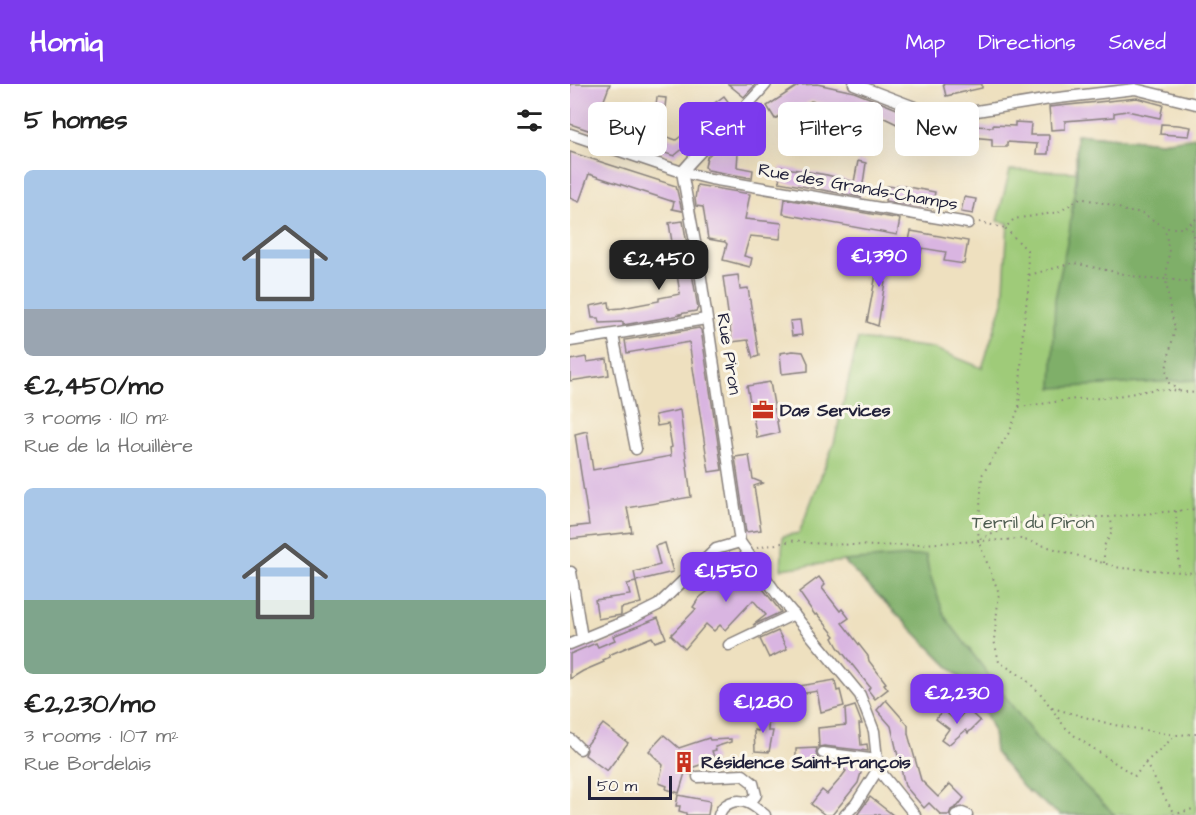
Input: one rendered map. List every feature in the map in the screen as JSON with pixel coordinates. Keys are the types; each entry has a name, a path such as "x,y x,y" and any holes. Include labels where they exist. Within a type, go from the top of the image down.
{"street":[{"path":"682,172 708,142 748,106 766,84"},
{"path":"854,84 925,111 952,115 1135,86 1196,104"},
{"name":"Rue des Grands-Champs","path":"570,134 682,172 711,179 968,223"},
{"name":"Rue Piron","path":"682,172 698,258 742,546"},
{"path":"570,341 706,319"},
{"path":"613,335 636,449"},
{"path":"570,644 658,605 716,549 742,546 860,695 874,731 878,764 915,815"},
{"path":"571,573 582,638"},
{"path":"729,645 794,614"},
{"path":"570,739 580,749"},
{"path":"823,753 878,764"},
{"path":"845,815 856,804 878,764"},
{"path":"698,777 743,775 753,783 756,795 750,803"},
{"path":"718,815 722,808 733,801 750,803 765,815"},
{"path":"956,815 962,813 967,815"}],"path":[{"path":"1005,228 1014,219 1059,212 1080,198 1112,205 1128,212 1141,212 1165,228 1183,228 1196,219"},
{"path":"968,223 979,222 1005,228 1026,250 1029,275 1023,329 1019,407 1010,431 982,475 978,540 999,593 994,640 999,662 1023,677 1042,695 1064,726 1076,737 1135,776 1145,763 1176,735"},
{"path":"1191,223 1196,252"},
{"path":"1165,228 1169,252 1166,279 1168,304 1175,328 1166,369 1170,383 1179,391"},
{"path":"1029,275 1074,263 1147,279 1166,279 1196,285"},
{"path":"1189,282 1196,265"},
{"path":"1019,407 1076,399 1106,398 1157,389 1196,393"},
{"path":"978,540 1022,522 1045,517 1111,517 1196,509"},
{"path":"1176,511 1179,572"},
{"path":"1104,563 1104,546 1112,532 1111,517"},
{"path":"742,546 796,540 808,543 878,546 1021,539 1120,568 1196,573"},
{"path":"1052,708 1114,725 1176,735 1196,734"},
{"path":"1145,763 1174,814 1196,808"}],"green space":[{"name":"Terril du Piron","path":"1076,134 1161,142 1196,137 1196,815 1060,815 1024,788 995,752 993,730 978,696 844,561 781,569 783,536 799,533 834,443 858,339 933,348 982,368 1003,303 1008,223 997,221 1010,170 1076,172"},
{"path":"1076,134 1161,142 1196,137 1196,380 1052,388 1055,299 1069,233 1077,172"},
{"path":"926,555 929,572 945,617 1037,739 1115,815 1060,815 1024,788 995,752 993,730 978,696 844,561"}],"building":[{"path":"570,84 610,84 603,102 588,102 588,130 570,124"},
{"path":"728,84 756,84 744,97"},
{"path":"817,84 854,92 879,102 778,102 778,117 775,119 767,106 799,85"},
{"path":"943,84 982,84 982,88 946,96"},
{"path":"724,96 728,102 716,102"},
{"path":"657,97 666,98 666,102 656,102"},
{"path":"1137,98 1163,105 1160,118 1127,111 1114,113 1114,117 1065,121 1065,129 1051,130 1049,107"},
{"path":"883,103 895,108 895,123 883,117"},
{"path":"1015,122 1031,123 1030,135 1049,135 1048,154 1036,154 1037,144 1007,142 1007,147 992,147 992,139 979,138 979,126 1015,126"},
{"path":"1161,124 1191,127 1189,136 1160,134"},
{"path":"667,137 676,140 679,138 679,152 674,156 667,154"},
{"path":"570,152 676,186 682,211 672,209 674,202 589,174 579,202 570,198"},
{"path":"738,156 737,167 753,170 752,178 708,170 705,167 707,157"},
{"path":"858,161 866,163 861,197 779,182 781,167 854,182"},
{"path":"697,185 750,194 745,219 782,223 780,239 750,236 744,256 752,258 750,267 723,260 727,244 708,239 703,207 696,206"},
{"path":"897,185 935,192 932,208 885,201 887,186 896,187"},
{"path":"964,197 976,199 973,214 961,212"},
{"path":"785,199 900,219 897,235 783,214"},
{"path":"683,221 698,308 696,311 623,325 623,322 600,323 599,318 592,318 590,306 609,302 610,309 622,308 659,301 659,298 680,294 669,223"},
{"path":"911,231 968,241 964,264 944,261 946,252 922,248 921,253 907,250"},
{"path":"880,253 894,254 892,264 888,263 878,326 867,322"},
{"path":"738,275 740,289 748,288 759,356 753,358 748,340 732,342 723,277"},
{"path":"800,320 802,335 792,336 790,321"},
{"path":"699,328 722,470 709,472 689,342 627,353 625,340"},
{"path":"803,352 808,363 808,371 782,374 780,353"},
{"path":"586,357 587,362 607,359 609,375 570,381 570,360"},
{"name":"Das Services","path":"770,382 779,433 757,438 747,386"},
{"path":"680,410 691,497 627,508 632,532 570,539 570,527 589,525 575,434 587,431 593,470 671,456 670,448 672,447 668,424 657,426 655,415"},
{"path":"749,455 753,479 763,483 754,486 761,530 746,532 735,457"},
{"path":"665,543 673,572 636,581 634,572 660,565 655,546"},
{"path":"721,558 739,558 781,612 753,625 766,615 753,600 725,630 720,625 714,631 706,624 685,649 671,635 696,609 693,607 699,598 729,575"},
{"path":"819,577 825,585 822,588 840,611 842,609 849,618 842,623 886,683 884,684 888,689 875,699 868,690 870,687 838,647 833,638 835,636 817,614 815,615 799,592"},
{"path":"636,582 641,603 621,608 621,615 598,619 595,600 630,595 627,584"},
{"path":"658,618 666,638 655,642 652,637 630,646 609,655 610,657 603,660 604,662 570,679 570,654 596,643 598,647 615,640 613,636"},
{"path":"778,631 787,649 769,658 760,639"},
{"path":"835,680 844,706 821,712 817,691 789,696 787,688"},
{"path":"886,700 908,725 908,734 921,780 938,797 950,784 964,798 958,806 951,810 949,815 941,815 929,803 924,808 905,786 891,726 877,710"},
{"path":"855,706 862,724 859,724 861,745 867,744 868,751 819,747 818,728 846,725 845,709"},
{"path":"967,709 980,721 968,733 966,730 948,745 941,740 949,729 936,719 943,710 956,721"},
{"path":"759,712 769,712 768,731 773,731 769,752 755,751 754,730 758,731"},
{"path":"603,724 628,743 607,771 585,755 586,746"},
{"name":"Résidence Saint-François","path":"664,735 679,748 709,738 710,740 731,739 731,742 715,747 716,750 712,751 715,760 688,769 690,774 685,773 679,793 666,789 667,786 659,783 663,765 649,751"},
{"path":"817,748 818,768 796,768 796,749"},
{"path":"844,763 863,766 858,783 832,815 825,815 811,804 822,790 827,794 840,779 846,771 842,768"},
{"path":"678,795 710,801 708,815 686,815 679,811 680,806 676,806"},
{"path":"870,797 893,815 857,815"}],"place":[{"name":"Das Services","path":"763,410"},
{"name":"Résidence Saint-François","path":"684,762"}]}
